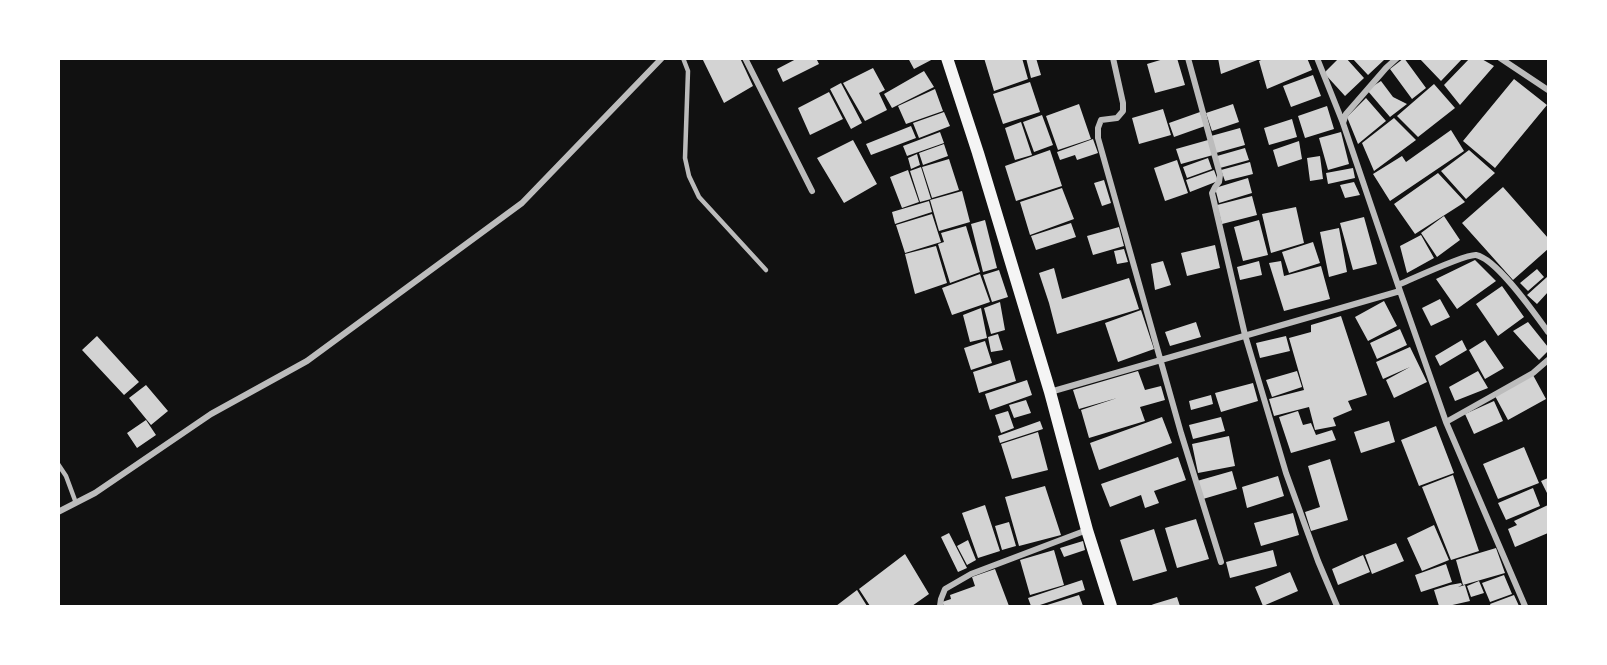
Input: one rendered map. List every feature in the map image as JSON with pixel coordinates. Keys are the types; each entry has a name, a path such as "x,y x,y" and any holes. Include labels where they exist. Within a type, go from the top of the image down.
{"main road":[{"path":"947,58 1050,392 1087,530 1111,606"}],"street":[{"path":"58,512 95,493 211,414 307,361 522,203 662,58"},
{"path":"745,58 812,191"},
{"path":"1113,58 1124,103 1123,111 1117,117 1101,120 1098,138 1181,433 1221,562"},
{"path":"1188,58 1220,175 1220,182 1212,193 1245,335 1286,474 1337,606"},
{"path":"1317,58 1342,123 1446,422 1525,606"},
{"path":"1342,123 1346,114 1397,58"},
{"path":"1500,58 1548,90"},
{"path":"1050,392 1399,288 1463,257 1476,255 1492,263 1548,332"},
{"path":"1446,422 1533,374 1548,360"},
{"path":"940,606 945,589 971,574 1087,530"}],"lane":[{"path":"683,58 688,71 685,158 689,176 699,197 766,270"},
{"path":"58,464 66,476 76,503"}],"building":[{"path":"702,58 740,58 753,86 724,103"},
{"path":"798,58 816,58 819,64 783,82 777,69"},
{"path":"908,58 935,58 914,69"},
{"path":"984,58 1022,58 1028,79 994,91"},
{"path":"1026,58 1036,58 1041,75 1031,78"},
{"path":"1167,58 1177,58 1185,85 1155,93 1147,64"},
{"path":"1218,58 1260,58 1260,59 1221,74"},
{"path":"1265,58 1307,58 1312,70 1267,89 1259,61"},
{"path":"1339,58 1346,58 1364,78 1345,96 1324,73"},
{"path":"1352,58 1383,58 1384,60 1368,75"},
{"path":"1404,58 1426,88 1412,99 1390,69"},
{"path":"1419,58 1463,58 1441,81"},
{"path":"1470,58 1480,58 1494,66 1460,105 1444,85"},
{"path":"873,68 885,90 879,93 887,110 865,121 843,83"},
{"path":"924,71 934,87 892,108 884,94"},
{"path":"1313,75 1321,96 1291,107 1283,86"},
{"path":"1514,79 1547,105 1495,168 1463,141"},
{"path":"1381,81 1393,97 1407,104 1390,117 1367,90"},
{"path":"1030,82 1040,112 1003,124 993,94"},
{"path":"841,83 862,123 851,129 830,89"},
{"path":"1434,84 1455,108 1418,137 1397,116"},
{"path":"935,89 943,111 906,124 898,106"},
{"path":"829,92 843,119 810,135 798,108"},
{"path":"1366,98 1386,121 1358,144 1347,117"},
{"path":"1079,104 1091,139 1058,150 1046,116"},
{"path":"1233,104 1239,122 1212,131 1206,113"},
{"path":"1327,106 1334,129 1305,138 1298,116"},
{"path":"1163,109 1171,135 1139,144 1132,118"},
{"path":"944,112 950,126 919,138 913,123"},
{"path":"1200,112 1205,126 1174,137 1169,123"},
{"path":"1042,115 1053,145 1034,152 1023,122"},
{"path":"1394,118 1416,140 1374,171 1362,143"},
{"path":"1292,119 1297,137 1269,145 1264,128"},
{"path":"1021,122 1032,155 1015,160 1005,128"},
{"path":"911,126 916,138 871,155 866,144"},
{"path":"1240,128 1245,145 1216,153 1211,136"},
{"path":"1451,130 1464,151 1390,201 1373,174 1402,156 1406,162"},
{"path":"940,132 944,143 907,156 903,146"},
{"path":"1341,132 1349,164 1328,170 1319,138"},
{"path":"1093,139 1098,153 1077,160 1075,155 1060,160 1057,152"},
{"path":"853,140 877,184 844,203 817,158"},
{"path":"1208,140 1213,155 1181,164 1176,149"},
{"path":"1299,141 1302,159 1278,167 1273,150"},
{"path":"944,144 948,156 923,165 919,153"},
{"path":"1245,148 1249,160 1220,168 1217,156"},
{"path":"1050,150 1062,186 1016,201 1005,166"},
{"path":"1469,150 1495,173 1466,199 1441,171"},
{"path":"917,154 920,165 911,169 908,158"},
{"path":"1320,156 1323,179 1310,181 1307,158"},
{"path":"1208,158 1212,169 1187,178 1183,167"},
{"path":"949,159 959,190 932,198 922,167"},
{"path":"1177,160 1188,193 1165,201 1154,168"},
{"path":"1250,162 1253,174 1225,181 1221,170"},
{"path":"921,167 931,199 920,202 910,171"},
{"path":"1353,168 1355,178 1328,184 1326,173"},
{"path":"908,170 919,202 902,208 890,177"},
{"path":"1214,170 1218,181 1190,192 1186,180"},
{"path":"1438,173 1465,202 1415,234 1394,204"},
{"path":"1248,178 1252,193 1219,203 1215,188"},
{"path":"1104,180 1111,203 1102,206 1094,183"},
{"path":"1354,182 1360,195 1345,198 1340,185"},
{"path":"1503,187 1548,238 1548,249 1513,280 1462,223"},
{"path":"1062,188 1074,219 1030,235 1020,202"},
{"path":"962,191 970,222 939,231 930,200"},
{"path":"1252,196 1257,215 1222,224 1217,205"},
{"path":"929,201 932,212 895,224 892,212"},
{"path":"1296,207 1304,243 1271,253 1262,214"},
{"path":"932,214 941,242 905,253 896,225"},
{"path":"1444,216 1460,240 1437,257 1421,233"},
{"path":"1364,217 1377,264 1353,270 1340,223"},
{"path":"985,220 997,268 983,272 971,224"},
{"path":"1259,220 1268,255 1243,261 1234,227"},
{"path":"1071,223 1076,237 1036,250 1031,236"},
{"path":"966,226 980,272 950,283 938,244 944,242 941,233"},
{"path":"1119,227 1124,246 1093,255 1087,236"},
{"path":"1339,228 1347,272 1329,277 1320,232"},
{"path":"1421,235 1434,258 1407,273 1400,246"},
{"path":"1313,242 1320,263 1289,273 1282,252"},
{"path":"1215,245 1220,268 1187,276 1181,253"},
{"path":"936,246 947,283 915,294 905,254"},
{"path":"1124,249 1128,262 1117,264 1114,251"},
{"path":"1475,260 1496,281 1457,309 1436,279"},
{"path":"1163,261 1171,285 1155,290 1151,264"},
{"path":"1259,261 1262,275 1240,280 1237,267"},
{"path":"1281,261 1284,276 1321,266 1330,299 1284,311 1269,263"},
{"path":"1054,268 1062,299 1129,278 1139,309 1057,334 1039,273"},
{"path":"1537,269 1544,277 1528,291 1520,283"},
{"path":"999,270 1008,297 992,302 983,275"},
{"path":"980,274 990,302 952,315 942,288"},
{"path":"1547,277 1548,292 1537,304 1527,295"},
{"path":"1502,286 1524,317 1498,336 1476,304"},
{"path":"1440,299 1450,317 1431,326 1422,308"},
{"path":"1384,301 1397,326 1368,341 1355,317"},
{"path":"1000,302 1005,330 991,334 984,308"},
{"path":"981,308 987,338 970,342 963,315"},
{"path":"1141,310 1154,349 1118,362 1105,323"},
{"path":"1341,316 1367,395 1348,401 1352,410 1333,418 1336,426 1315,430 1309,407 1274,416 1269,399 1304,390 1289,338 1311,332 1311,325"},
{"path":"1196,322 1201,337 1170,346 1165,332"},
{"path":"1528,322 1548,347 1548,351 1539,360 1513,331"},
{"path":"1400,329 1407,345 1377,359 1370,343"},
{"path":"998,334 1003,350 991,352 988,337"},
{"path":"97,336 139,382 124,395 82,350"},
{"path":"1286,336 1290,351 1260,358 1256,343"},
{"path":"1462,340 1467,350 1440,366 1435,356"},
{"path":"1485,340 1504,368 1485,379 1469,350"},
{"path":"985,341 992,363 971,370 964,348"},
{"path":"1410,347 1427,382 1394,398 1386,380 1410,367 1383,379 1376,362"},
{"path":"1010,360 1016,381 979,393 973,372"},
{"path":"1138,371 1145,390 1161,386 1165,400 1140,407 1145,421 1089,438 1081,410 1117,398 1079,409 1073,390"},
{"path":"1297,371 1302,387 1272,397 1266,380"},
{"path":"1478,371 1488,388 1455,401 1449,387"},
{"path":"1533,375 1546,399 1508,420 1495,396"},
{"path":"1027,380 1032,395 990,410 985,394"},
{"path":"1253,383 1258,401 1221,412 1215,393"},
{"path":"146,385 168,411 151,425 129,398"},
{"path":"1211,395 1213,404 1191,410 1189,401"},
{"path":"1026,400 1031,413 1014,418 1009,405"},
{"path":"1494,401 1503,421 1474,434 1465,414"},
{"path":"1008,411 1014,428 1001,433 995,415"},
{"path":"1298,411 1303,425 1311,423 1316,435 1332,430 1336,440 1291,453 1279,417"},
{"path":"1162,417 1172,443 1099,470 1090,443"},
{"path":"1221,417 1225,431 1193,439 1189,425"},
{"path":"146,420 156,435 137,448 127,433"},
{"path":"1040,421 1043,429 1000,443 998,436"},
{"path":"1389,421 1395,442 1361,453 1354,432"},
{"path":"1436,426 1454,473 1419,486 1401,440"},
{"path":"1038,432 1048,470 1012,479 1001,444"},
{"path":"1229,436 1235,466 1198,473 1192,444"},
{"path":"1524,447 1539,483 1498,499 1483,464"},
{"path":"1178,457 1186,480 1154,491 1159,503 1145,508 1141,495 1110,507 1101,484"},
{"path":"1330,459 1348,520 1311,531 1305,512 1320,507 1308,466"},
{"path":"1232,471 1237,489 1203,499 1197,481"},
{"path":"1453,475 1479,551 1451,560 1422,487"},
{"path":"1278,476 1284,496 1247,508 1242,487"},
{"path":"1548,478 1548,493 1547,493 1541,481"},
{"path":"1045,486 1061,535 1019,546 1005,497"},
{"path":"1533,488 1540,506 1506,520 1498,503"},
{"path":"985,505 1000,551 978,558 962,513"},
{"path":"1548,505 1548,533 1515,547 1508,529 1517,525 1514,521"},
{"path":"1293,513 1299,535 1261,546 1254,523"},
{"path":"1196,519 1209,559 1177,568 1165,528"},
{"path":"1009,522 1016,546 1002,550 995,526"},
{"path":"1434,525 1449,560 1422,571 1407,538"},
{"path":"1154,529 1167,571 1133,581 1120,540"},
{"path":"949,533 967,568 958,572 941,537"},
{"path":"968,540 976,560 967,565 957,546"},
{"path":"1083,541 1085,550 1064,557 1060,548"},
{"path":"1396,543 1404,561 1372,574 1365,555"},
{"path":"1496,548 1505,573 1463,585 1456,560"},
{"path":"1054,550 1064,585 1030,595 1020,560"},
{"path":"1273,550 1277,566 1230,578 1226,562"},
{"path":"905,554 929,594 912,606 870,606 859,589"},
{"path":"1363,555 1370,572 1338,585 1332,569"},
{"path":"1446,564 1452,582 1421,592 1415,575"},
{"path":"995,569 1009,606 944,606 942,602 951,599 950,595 975,586 972,577"},
{"path":"1290,572 1298,591 1263,606 1255,587"},
{"path":"1504,575 1512,594 1490,602 1482,583"},
{"path":"1082,580 1085,590 1031,606 1028,598"},
{"path":"1479,581 1484,593 1471,597 1467,586"},
{"path":"1461,583 1462,585 1458,587 1465,585 1470,601 1439,606 1434,590"},
{"path":"857,590 867,606 836,606"},
{"path":"1079,595 1083,606 1044,606"},
{"path":"1514,595 1519,606 1491,606 1490,604"},
{"path":"1177,597 1180,606 1149,606 1154,604"}]}
